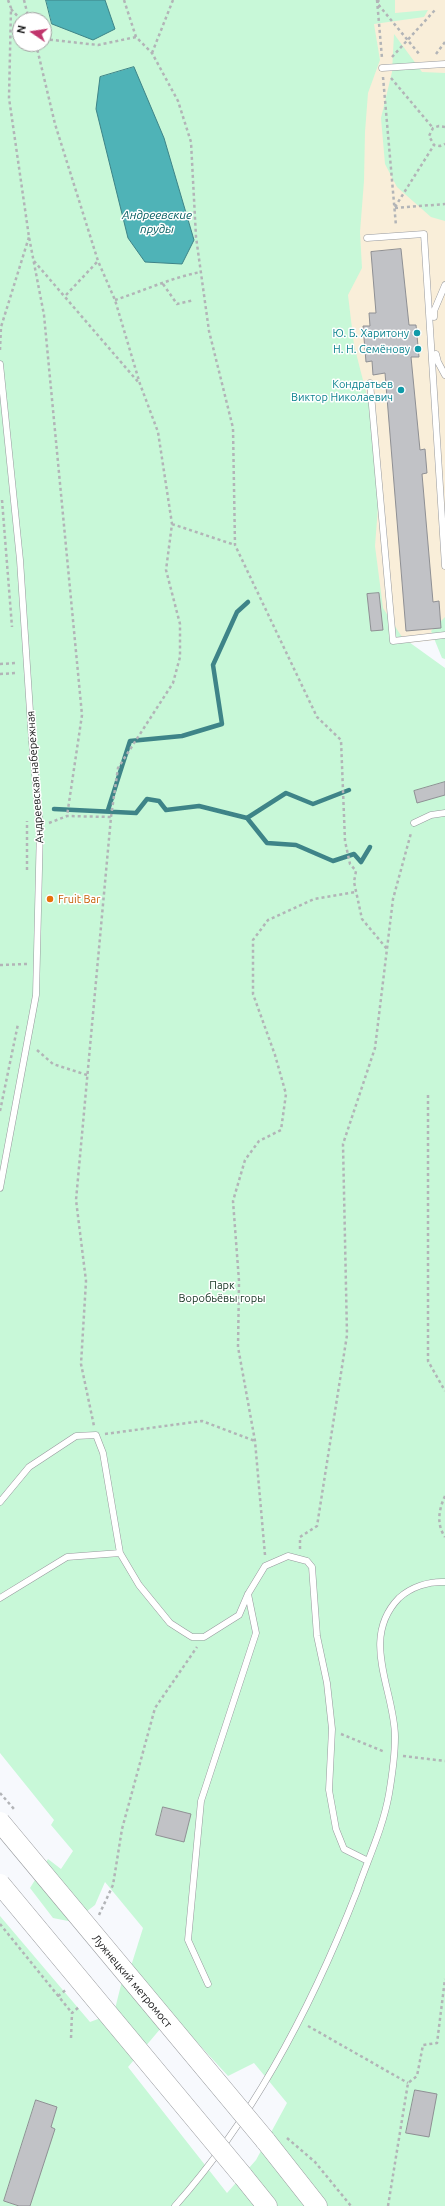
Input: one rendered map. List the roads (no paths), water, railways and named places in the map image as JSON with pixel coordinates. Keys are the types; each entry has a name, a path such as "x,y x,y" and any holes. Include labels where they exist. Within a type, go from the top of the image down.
{"main road":[{"name":"Лужнецкий метромост","path":"0,1822 265,2140 317,2206"},
{"path":"0,1884 267,2206"}],"lane":[{"path":"382,68 445,64"},
{"path":"367,238 424,234 442,464 445,566"},
{"path":"445,285 434,311 432,336 438,362 445,375"},
{"name":"Андреевская набережная","path":"0,364 20,560 32,742 40,827 36,995 0,1188"},
{"path":"370,383 393,641 445,635"},
{"path":"414,822 431,815 445,813"},
{"path":"0,1502 29,1467 76,1436 96,1435 103,1453 120,1553 139,1585 170,1623 192,1637 204,1637 239,1615 248,1594 265,1566 288,1556 307,1562 312,1567 317,1636 327,1683 332,1730 329,1790 336,1829 344,1849 368,1861"},
{"path":"0,1598 67,1557 120,1553"},
{"path":"175,2206 206,2171 267,2080 299,2021 338,1940 381,1826 389,1795 395,1736 382,1670 380,1634 391,1607 406,1592 432,1582 445,1582"},
{"path":"208,1984 188,1940 201,1801 256,1632 248,1594"}],"water":[{"path":"46,0 105,0 115,29 93,40 52,24 52,12 49,12"},
{"name":"Андреевские пруды","path":"134,67 164,138 194,240 182,264 145,262 128,238 96,109 100,77"}],"waterway":[{"path":"108,810 130,741 182,736 222,724 213,665 237,612 248,602"},
{"path":"54,809 136,813 147,799 159,801 166,810 199,806 247,818 286,793 313,804 349,790"},
{"path":"247,818 267,843 296,845 333,861 354,854 361,862 370,847"}],"place":[{"name":"Ю. Б. Харитону","path":"417,333"},
{"name":"Н. Н. Семёнову","path":"418,349"},
{"name":"Кондратьев Виктор Николаевич","path":"401,390"},
{"name":"Fruit Bar","path":"50,899"}],"park label":[{"name":"Парк Воробьёвы горы","path":"222,1291"}]}
